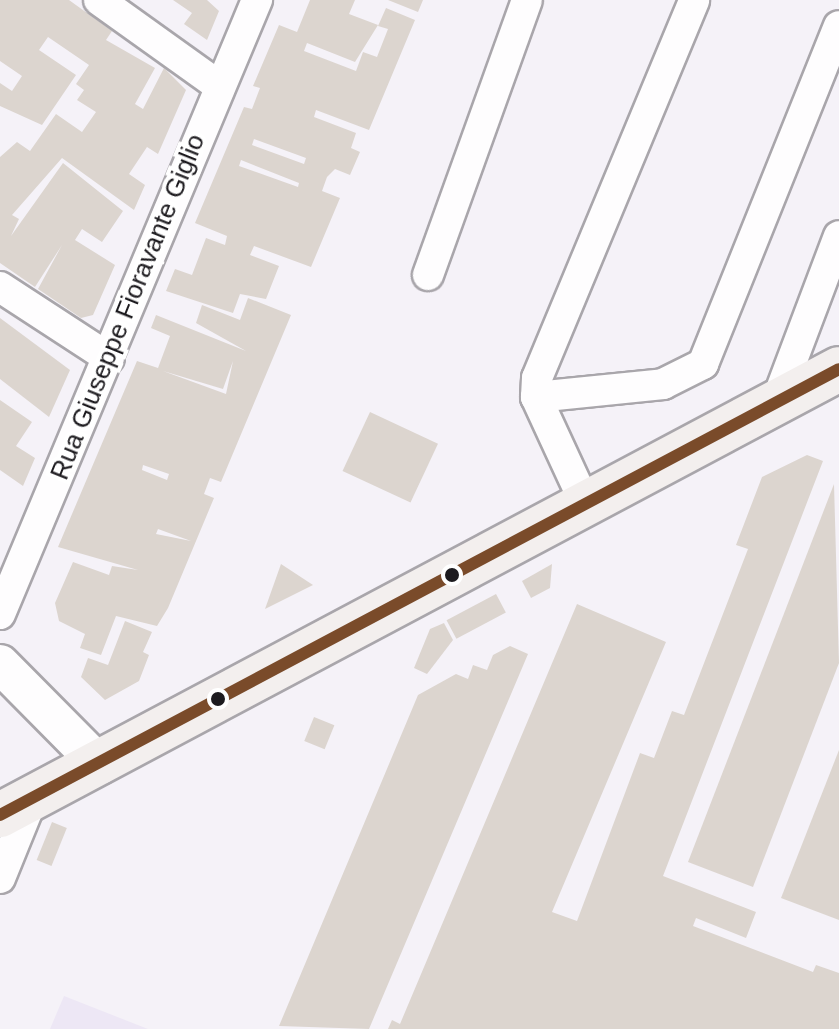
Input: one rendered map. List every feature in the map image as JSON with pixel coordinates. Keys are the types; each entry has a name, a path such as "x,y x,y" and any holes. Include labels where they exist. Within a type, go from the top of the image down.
{"main road":[{"path":"16,807 839,369"}],"street":[{"path":"99,0 219,86"},
{"name":"Rua Giuseppe Fioravante Giglio","path":"0,614 257,0"},
{"path":"428,275 527,0"},
{"path":"585,503 536,397 563,307 694,0"},
{"path":"536,397 663,384 703,364 839,26"},
{"path":"777,400 839,236"},
{"path":"0,287 109,358"},
{"path":"0,664 100,765"},
{"path":"0,878 16,807"}],"shaded area":[{"path":"64,996 148,1029 50,1029"}],"building":[{"path":"0,0 69,0 112,31 106,40 155,68 135,104 143,109 164,68 186,90 158,154 147,147 129,174 145,185 134,210 62,158 12,215 19,219 11,236 63,163 123,211 102,242 82,229 75,240 115,265 93,315 81,318 38,289 62,245 35,287 0,263 0,157 17,142 30,151 56,114 82,132 96,112 77,100 84,90 76,84 89,65 48,37 39,50 76,75 42,125 0,106 0,83 12,91 22,76 0,61"},
{"path":"173,0 207,0 219,11 207,40 184,24 192,13"},
{"path":"310,0 355,0 349,14 378,25 355,62 307,43 304,51 356,71 363,52 377,57 388,29 378,26 386,8 415,20 369,130 316,110 314,117 356,133 351,148 360,152 350,175 335,169 327,177 322,191 340,198 311,267 254,246 250,255 279,266 266,299 240,294 233,313 166,291 175,269 192,275 206,238 225,245 227,236 195,223 244,107 252,109 260,88 253,86 279,25 297,32","holes":["254,139 306,158 304,164 252,145","241,160 299,183 298,187 239,166"]},
{"path":"388,0 423,0 418,12"},
{"path":"248,298 291,315 221,482 210,478 204,494 214,498 168,608 157,626 116,616 101,655 80,648 85,634 59,621 55,603 73,562 109,575 112,566 138,570 58,547 137,361 158,368 170,336 151,328 156,315 246,351 196,323 202,305 240,320","holes":["233,361 226,394 163,371 223,389","143,465 169,474 167,480 142,470","158,529 191,541 156,534"]},
{"path":"0,318 70,370 49,417 0,379"},
{"path":"0,400 32,422 16,446 35,458 23,486 0,470"},
{"path":"370,412 438,444 411,503 343,471"},
{"path":"807,455 823,461 663,876 756,912 746,938 696,918 693,926 813,972 816,965 839,973 839,1029 388,1029 392,1020 400,1024 577,604 666,642 552,912 577,921 640,753 654,758 672,711 684,715 748,549 736,545 762,477"},
{"path":"834,484 839,663 753,887 688,862"},
{"path":"281,564 313,585 265,609"},
{"path":"552,564 550,588 531,598 522,581"},
{"path":"496,594 506,613 456,639 447,620"},
{"path":"125,621 152,632 143,652 149,655 139,681 105,700 81,677 88,658 108,665"},
{"path":"444,623 453,640 427,674 414,668 430,629"},
{"path":"510,646 528,654 369,1029 279,1026 418,695 456,674 468,679 473,665 487,670 493,655"},
{"path":"314,717 334,725 325,749 304,741"},
{"path":"839,750 839,920 781,898"},
{"path":"52,822 67,828 51,866 37,860"}],"transit line":[{"path":"0,815 839,369"}]}
